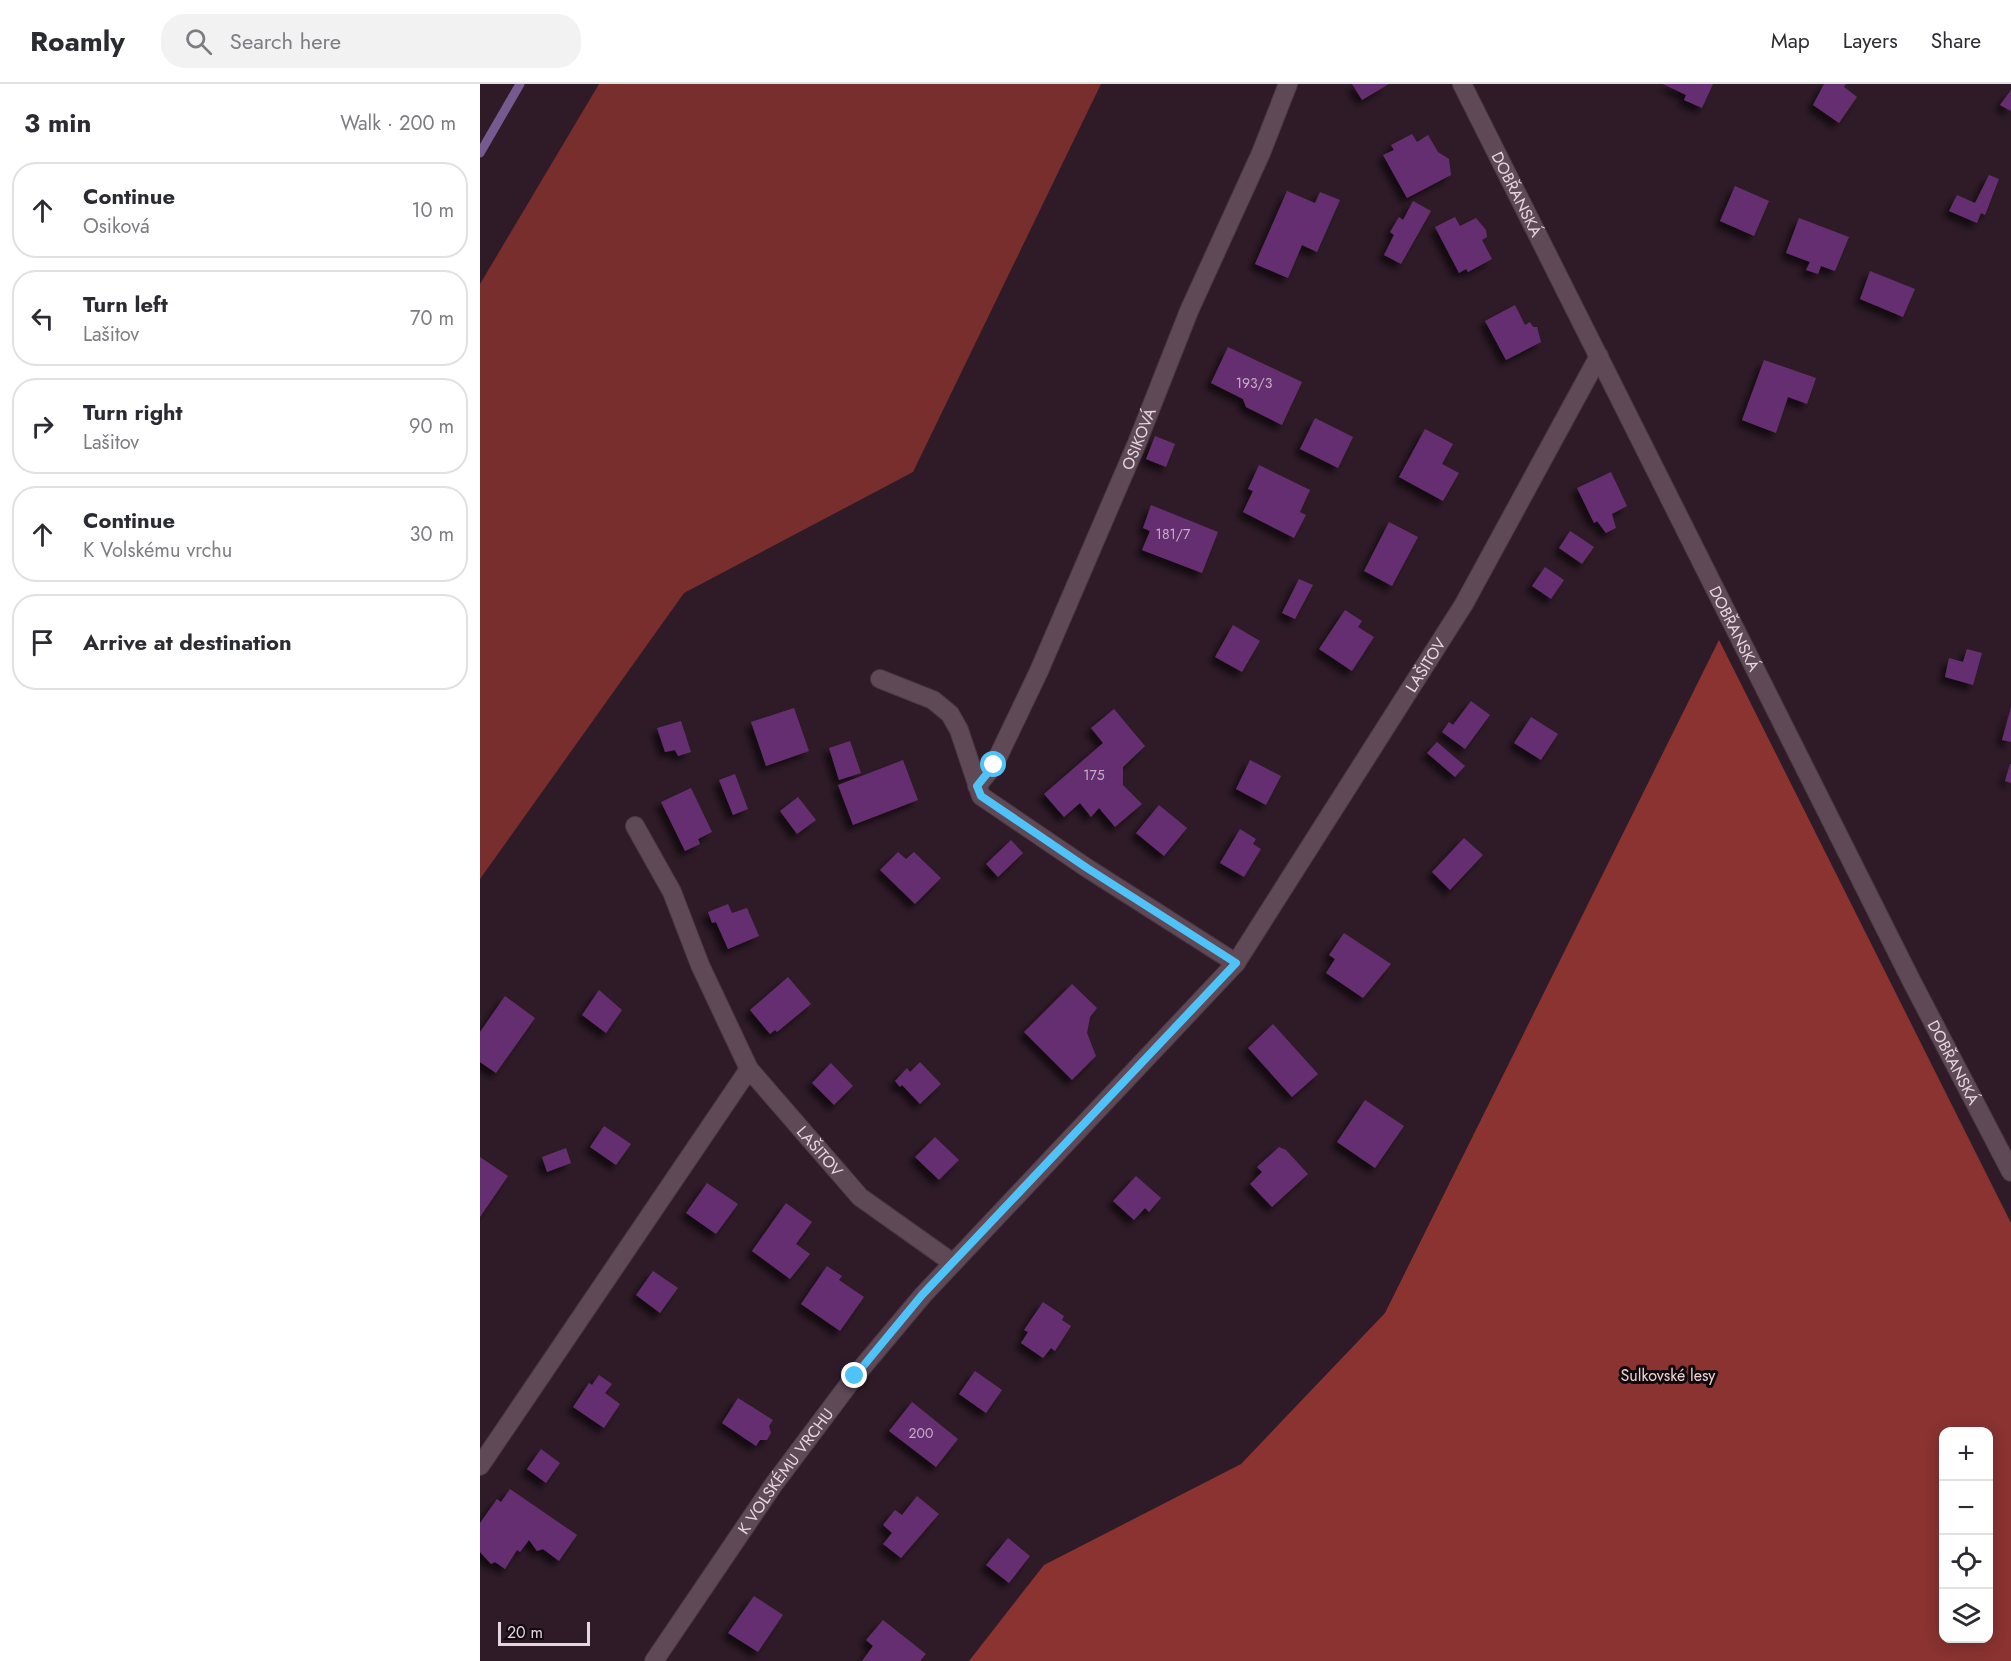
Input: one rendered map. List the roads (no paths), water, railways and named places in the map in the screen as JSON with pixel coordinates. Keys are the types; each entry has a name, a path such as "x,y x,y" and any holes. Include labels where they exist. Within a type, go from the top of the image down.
{"street":[{"name":"OSIKOVÁ","path":"977,786 994,765 1039,672 1137,443 1189,311 1261,153 1288,84"},
{"name":"DOBŘANSKÁ","path":"1462,84 1911,980 2011,1172"},
{"name":"LAŠITOV","path":"635,826 672,892 700,965 749,1069 860,1197 952,1263 1236,963 1464,604 1599,356"},
{"path":"880,679 933,700 950,714 959,730 981,796 1236,963"},
{"path":"480,1466 749,1069"},
{"name":"K VOLSKÉMU VRCHU","path":"654,1661 774,1484 848,1385 922,1295 952,1263"}],"waterway":[{"path":"480,153 520,84"}],"park label":[{"name":"Sulkovské lesy","path":"1668,1375"}]}
